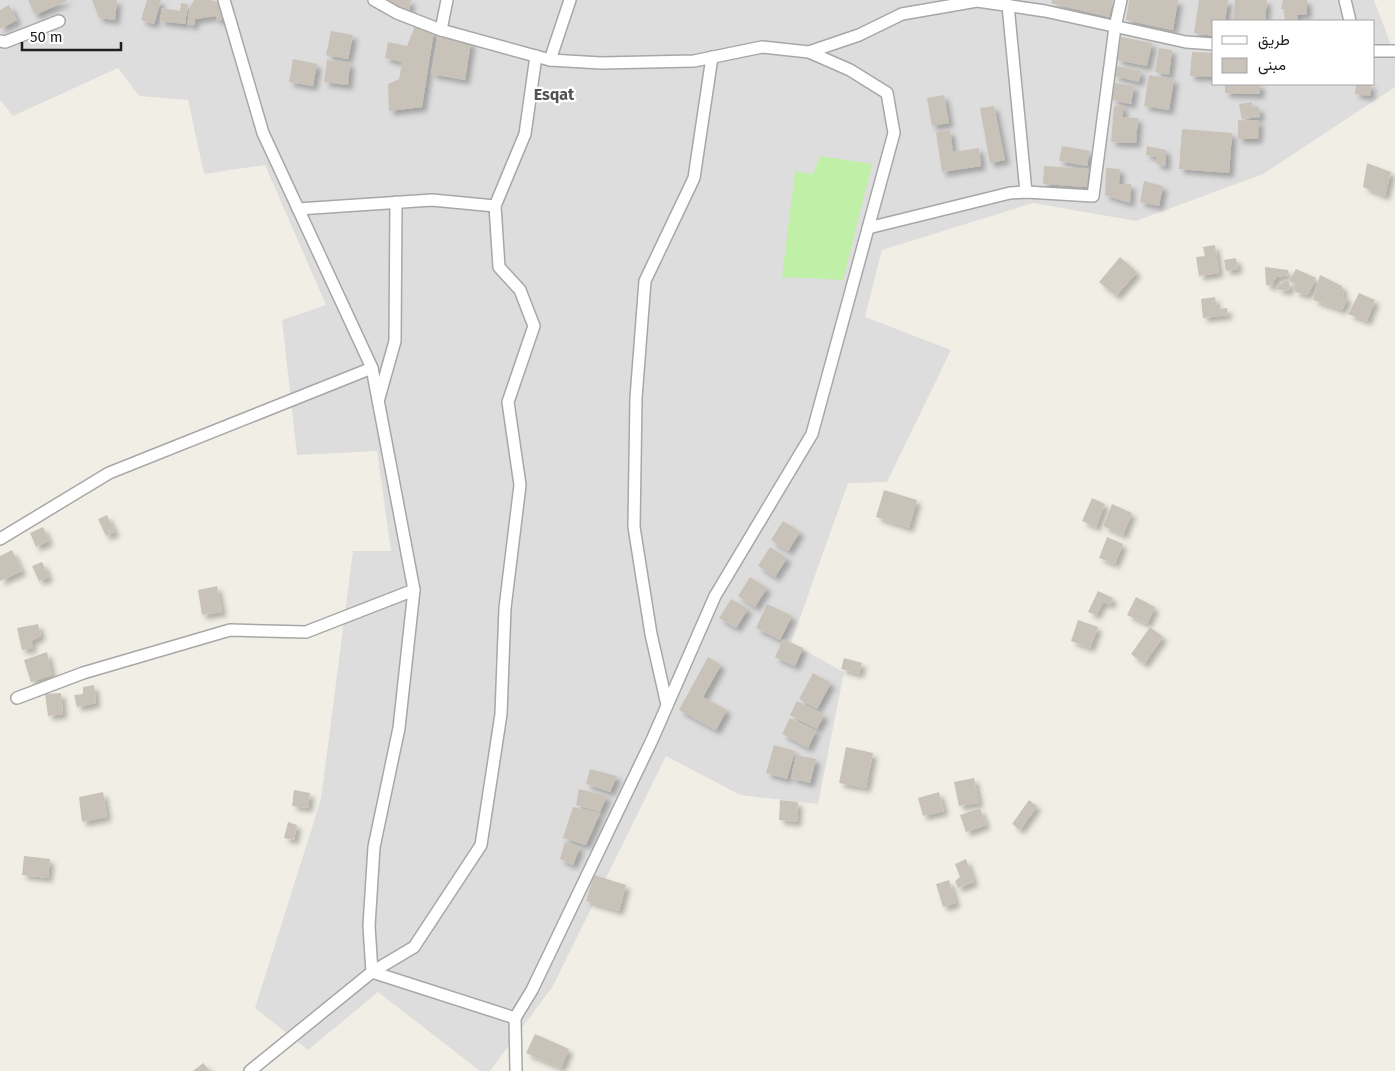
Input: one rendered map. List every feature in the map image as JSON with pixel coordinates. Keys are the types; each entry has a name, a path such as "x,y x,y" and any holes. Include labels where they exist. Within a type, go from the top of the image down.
{"street":[{"path":"224,0 263,133 372,368 414,590 399,728 374,847 369,926 372,972"},
{"path":"374,0 397,13 441,30 550,60 611,63 694,61 762,46 809,52 850,70 887,93 894,133 812,434 715,596 652,740 532,990 515,1018 516,1071"},
{"path":"441,30 448,0"},
{"path":"550,60 570,0"},
{"path":"868,228 1010,193 1026,192 1093,196 1115,27 1121,0"},
{"path":"1345,0 1350,20"},
{"path":"809,52 859,35 902,14 977,1 1008,5 1047,6 1115,27 1186,42 1212,44"},
{"path":"1008,5 1026,192"},
{"path":"0,41 5,42 58,21"},
{"path":"1375,51 1395,51"},
{"path":"250,1071 372,972 414,947 481,845 501,714 505,608 520,485 508,402 534,326 520,290 498,267 495,206 525,134 536,56"},
{"path":"667,705 651,634 634,527 637,388 645,281 694,178 712,57"},
{"path":"298,209 432,200 495,206"},
{"path":"378,402 395,341 396,202"},
{"path":"0,539 109,473 372,368"},
{"path":"17,698 83,673 230,630 306,632 414,590"},
{"path":"372,972 515,1018"}],"shaded area":[{"path":"0,0 1374,0 1395,56 1395,87 1263,174 1136,221 1033,203 882,250 865,317 951,350 887,482 848,483 791,643 844,672 818,804 740,795 666,756 553,986 490,1071 480,1071 378,992 308,1050 255,1008 321,799 353,551 391,551 377,451 297,455 282,320 326,305 265,165 204,174 188,100 139,96 118,68 13,116 0,100"}],"green space":[{"path":"820,156 872,164 843,280 782,277 795,171 813,174"}],"building":[{"path":"28,0 68,0 35,15"},
{"path":"92,0 117,0 115,20 99,18"},
{"path":"147,0 161,0 154,24 141,20"},
{"path":"194,0 211,0 223,4 224,19 217,21 216,16 195,19 194,25 187,25 190,7"},
{"path":"384,0 411,0 409,11 384,2"},
{"path":"1052,0 1113,0 1109,17 1051,3"},
{"path":"1129,0 1178,0 1173,30 1126,20"},
{"path":"1199,0 1228,0 1225,20 1212,20 1212,36 1194,33"},
{"path":"1235,0 1267,0 1265,20 1233,20"},
{"path":"1283,0 1307,0 1307,14 1297,15 1298,20 1285,20 1284,9 1281,9"},
{"path":"181,3 188,4 185,24 160,21 162,8 180,11"},
{"path":"9,5 17,20 0,29 0,10"},
{"path":"415,26 434,31 422,107 389,111 388,84 399,79 402,62 385,58 388,42 407,46"},
{"path":"331,31 353,35 348,59 326,55"},
{"path":"438,37 471,42 465,80 431,74"},
{"path":"1121,37 1152,43 1147,66 1117,60"},
{"path":"1159,48 1172,50 1169,75 1155,72"},
{"path":"1192,52 1212,53 1212,77 1190,76"},
{"path":"293,59 317,64 313,86 289,82"},
{"path":"327,60 350,63 348,85 324,82"},
{"path":"1117,66 1141,71 1139,82 1114,76"},
{"path":"1149,75 1174,79 1169,110 1144,106"},
{"path":"1115,83 1134,86 1131,104 1112,100"},
{"path":"1225,85 1260,85 1260,94 1225,93"},
{"path":"1356,85 1371,85 1370,96 1355,94"},
{"path":"944,95 949,123 932,126 927,98"},
{"path":"1252,102 1252,108 1259,107 1260,117 1242,119 1239,104"},
{"path":"1123,105 1123,117 1138,118 1136,143 1111,142 1114,106"},
{"path":"994,106 1005,160 990,163 980,108"},
{"path":"1238,120 1259,121 1258,139 1238,139"},
{"path":"1182,129 1232,133 1229,173 1179,169"},
{"path":"950,130 953,152 979,148 981,166 942,172 936,132"},
{"path":"1062,146 1090,151 1087,166 1059,161"},
{"path":"1147,146 1166,150 1166,166 1156,164 1157,157 1146,155"},
{"path":"1367,163 1391,172 1385,196 1363,187"},
{"path":"1044,166 1088,169 1087,187 1043,184"},
{"path":"1106,168 1120,169 1119,184 1131,184 1130,203 1105,195"},
{"path":"1144,181 1163,186 1159,206 1140,202"},
{"path":"1215,245 1219,273 1199,276 1196,257 1205,256 1203,247"},
{"path":"1120,257 1137,272 1116,296 1099,282"},
{"path":"1236,258 1238,269 1226,271 1224,260"},
{"path":"1265,267 1288,270 1289,275 1277,277 1274,280 1274,286 1266,285"},
{"path":"1296,269 1316,278 1307,295 1295,292 1295,284 1289,281"},
{"path":"1320,275 1342,286 1344,297 1348,298 1342,310 1313,300"},
{"path":"1285,281 1289,281 1290,287 1288,291 1276,289 1277,286"},
{"path":"1359,293 1375,300 1367,321 1348,314"},
{"path":"1215,297 1217,309 1227,308 1228,315 1203,318 1201,299"},
{"path":"884,490 917,500 909,528 876,517"},
{"path":"1092,498 1105,504 1096,527 1082,521"},
{"path":"1112,504 1132,513 1123,535 1103,526"},
{"path":"107,515 115,532 106,536 98,519"},
{"path":"783,521 800,532 788,551 771,540"},
{"path":"43,527 49,541 36,547 30,533"},
{"path":"1107,537 1123,544 1115,564 1099,558"},
{"path":"770,547 787,558 775,577 758,566"},
{"path":"12,550 22,571 0,581 0,556"},
{"path":"42,562 49,577 39,581 32,566"},
{"path":"750,577 767,588 755,607 738,596"},
{"path":"217,586 222,612 202,615 198,590"},
{"path":"1098,591 1113,598 1110,605 1103,602 1096,615 1088,612"},
{"path":"1136,597 1155,607 1147,624 1127,615"},
{"path":"731,599 748,609 736,628 719,618"},
{"path":"767,604 792,616 780,640 756,628"},
{"path":"1078,620 1098,627 1090,648 1071,641"},
{"path":"38,624 41,636 31,641 33,648 22,650 17,628"},
{"path":"1150,627 1163,637 1144,664 1131,654"},
{"path":"783,639 803,648 795,666 775,657"},
{"path":"47,652 52,675 31,682 24,660"},
{"path":"708,657 721,665 703,697 727,710 716,730 679,710"},
{"path":"844,658 862,663 859,674 841,669"},
{"path":"813,673 831,683 817,709 799,699"},
{"path":"94,685 96,703 77,707 74,695 83,694 83,687"},
{"path":"61,693 63,714 48,716 45,694"},
{"path":"797,701 824,715 817,729 790,715"},
{"path":"790,718 816,731 808,748 782,734"},
{"path":"774,745 795,751 787,779 766,773"},
{"path":"846,747 873,753 866,788 839,783"},
{"path":"796,755 816,759 810,783 791,778"},
{"path":"590,769 617,776 610,792 586,784"},
{"path":"974,778 979,803 959,806 954,782"},
{"path":"579,789 607,796 600,812 576,805"},
{"path":"294,790 310,793 308,808 292,806"},
{"path":"103,792 107,817 82,822 79,797"},
{"path":"939,792 944,811 923,816 918,798"},
{"path":"780,800 798,802 797,822 779,820"},
{"path":"1029,800 1037,806 1020,830 1012,824"},
{"path":"573,807 600,813 586,845 563,838"},
{"path":"980,808 986,825 966,832 960,815"},
{"path":"288,822 297,825 294,840 284,838"},
{"path":"565,842 580,847 573,865 560,859"},
{"path":"24,856 50,859 48,878 22,875"},
{"path":"966,859 974,882 958,888 955,881 960,877 955,864"},
{"path":"594,875 626,885 619,911 586,901"},
{"path":"949,880 956,903 943,907 936,884"},
{"path":"535,1034 569,1049 561,1068 526,1053"},
{"path":"203,1063 210,1071 193,1071"}],"district":[{"name":"Esqat","path":"554,94"}]}
